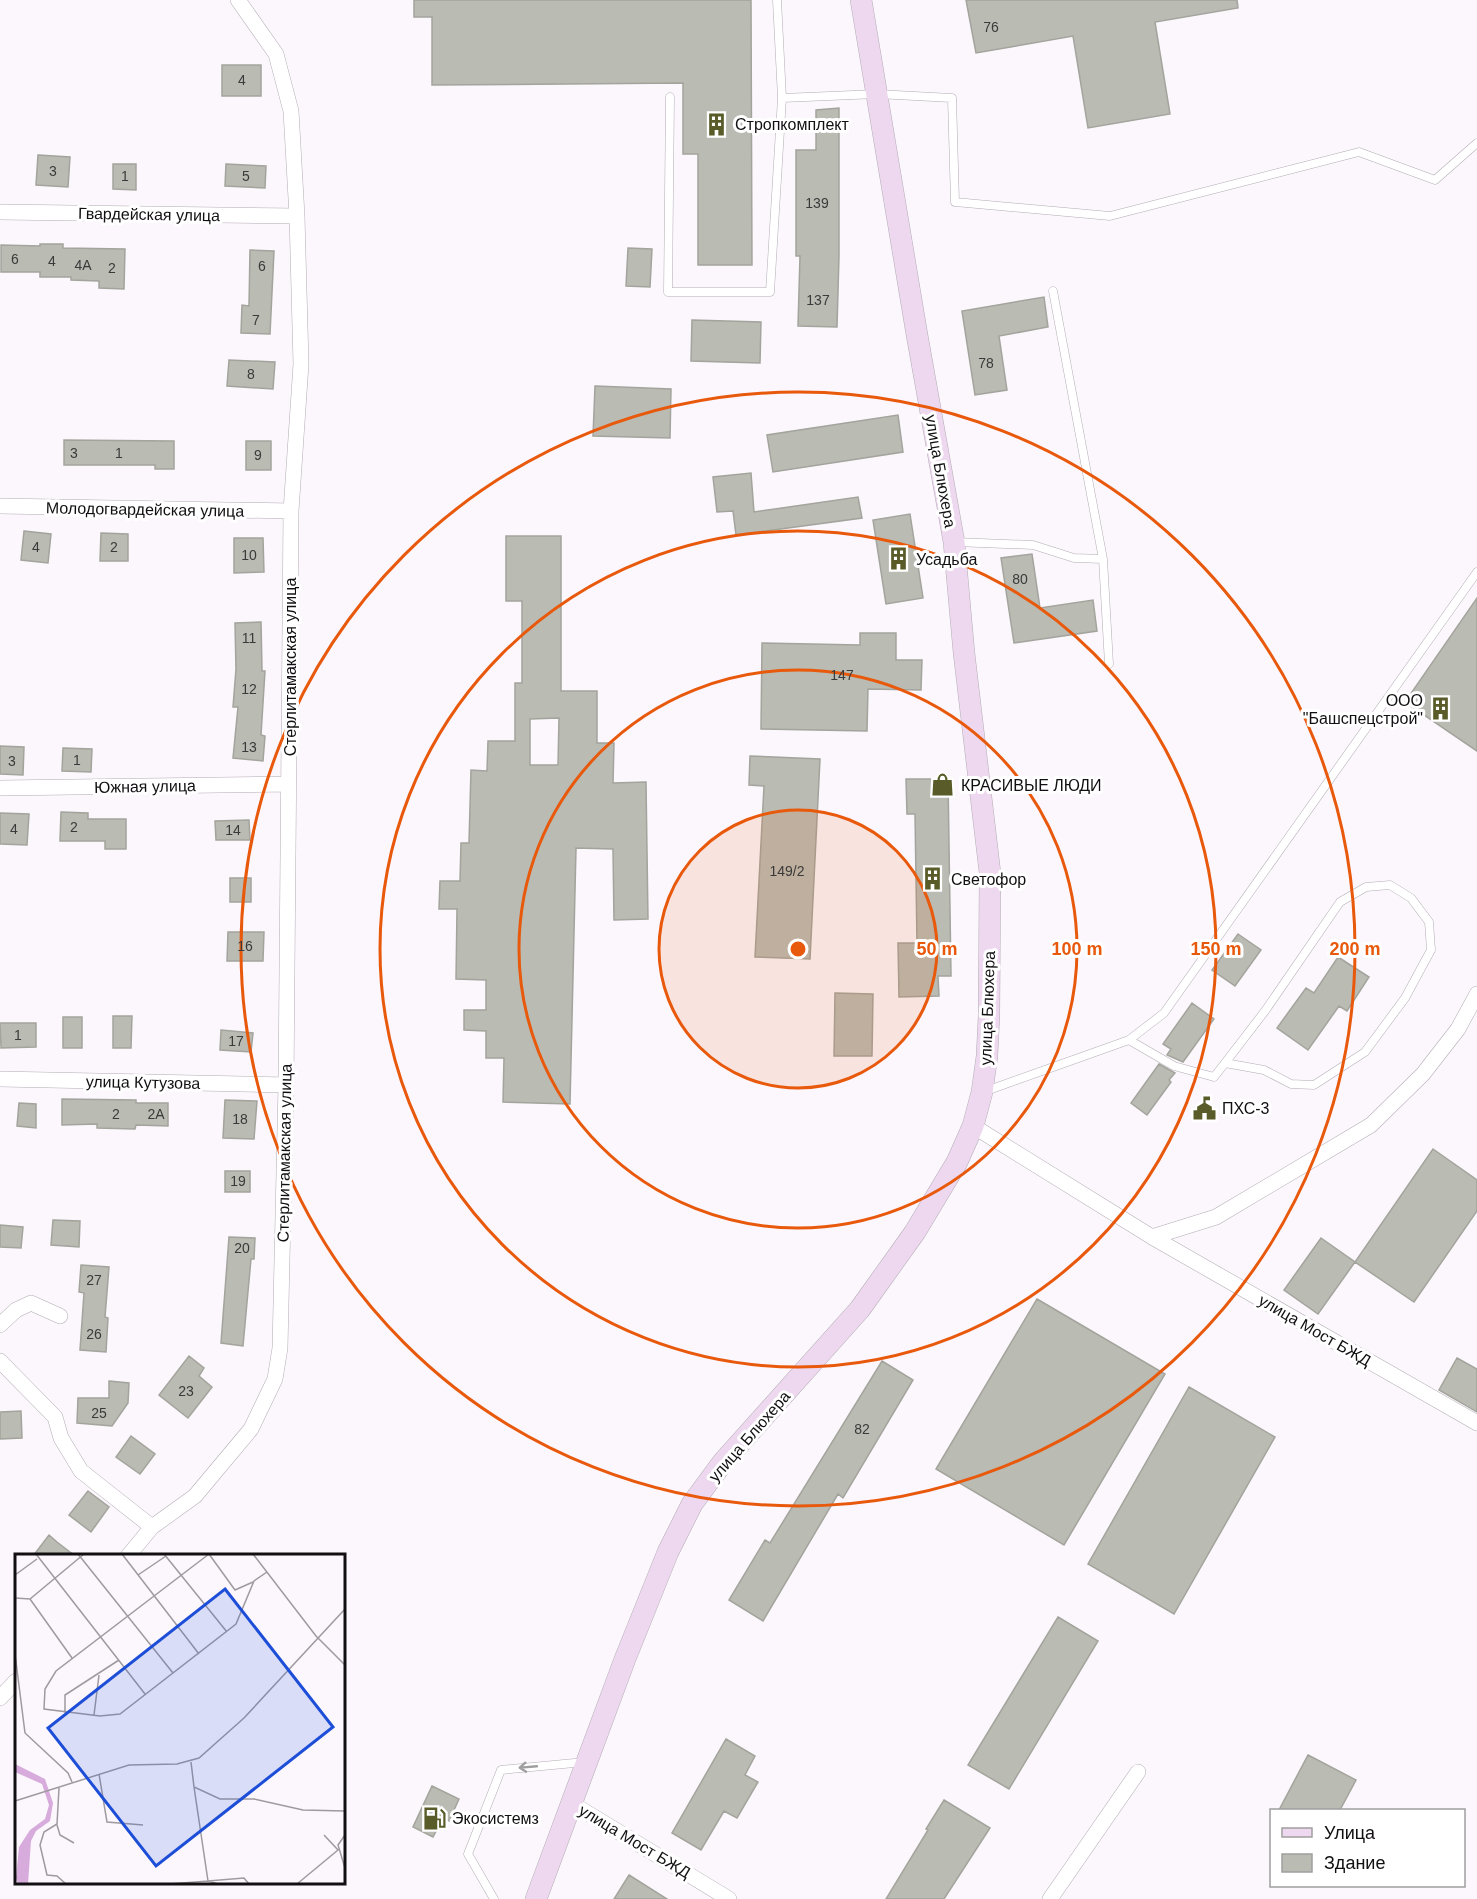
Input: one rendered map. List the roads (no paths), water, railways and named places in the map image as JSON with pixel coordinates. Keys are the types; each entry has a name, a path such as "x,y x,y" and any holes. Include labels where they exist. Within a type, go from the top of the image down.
{"main road":[{"name":"улица Блюхера","path":"536,1899 659,1573 692,1504 723,1462 860,1309 915,1232 957,1162 973,1126 981,1092 989,1026 990,873 964,653 954,542 861,0"}],"street":[{"name":"Стерлитамакская улица","path":"130,1554 152,1527 195,1496 251,1429 275,1379 280,1348 286,1085 291,512 301,364 297,216 291,111 276,54 238,0"},
{"name":"Гвардейская улица","path":"0,212 297,216"},
{"name":"Молодогвардейская улица","path":"0,506 291,512"},
{"name":"Южная улица","path":"0,788 289,784"},
{"path":"1152,1237 1216,1217 1371,1125 1423,1074 1458,1029 1477,994"},
{"name":"улица Кутузова","path":"0,1079 286,1085"},
{"name":"улица Мост БЖД","path":"973,1126 1152,1237 1477,1423"},
{"path":"0,1324 16,1310 31,1304 60,1316"},
{"path":"0,1360 55,1417 61,1438 81,1471 152,1527"},
{"path":"0,1698 15,1682"},
{"path":"1050,1899 1138,1772"},
{"name":"улица Мост БЖД","path":"571,1803 729,1899"}],"lane":[{"path":"670,97 668,292 770,292 782,98 777,0"},
{"path":"782,98 877,94 952,98 955,202 1110,216 1359,152 1435,180 1477,143"},
{"path":"1053,291 1103,559 1109,664"},
{"path":"954,542 1033,545 1074,558 1103,559"},
{"path":"981,1092 1129,1040 1164,1013 1477,572"},
{"path":"1129,1040 1174,1066 1214,1077 1265,1011 1340,902 1366,887 1390,885 1411,898 1429,922 1431,950 1405,998 1365,1052 1314,1085 1290,1084 1264,1070 1225,1063"},
{"path":"494,1899 468,1854 501,1770 587,1762"}],"place":[{"name":"Стропкомплект","path":"717,124"},
{"name":"Усадьба","path":"898,559"},
{"name":"ООО \"Башспецстрой\"","path":"1441,709"},
{"name":"КРАСИВЫЕ ЛЮДИ","path":"943,785"},
{"name":"Светофор","path":"933,879"},
{"name":"ПХС-3","path":"1204,1108"},
{"name":"Экосистемз","path":"434,1818"}]}
